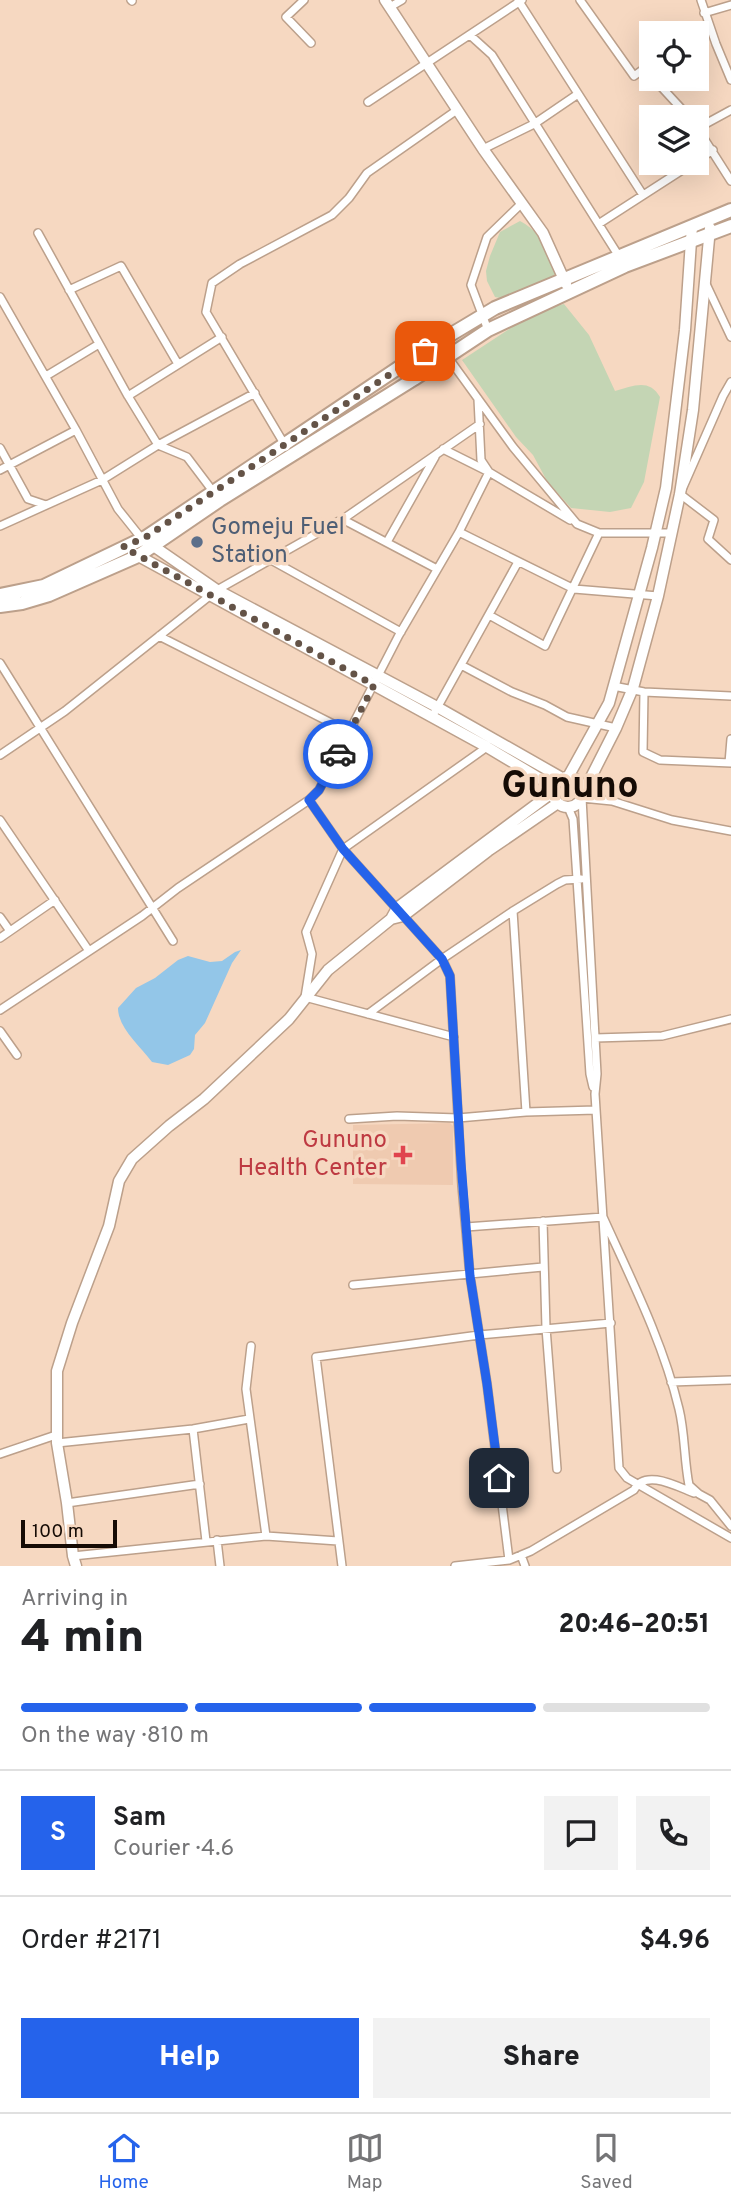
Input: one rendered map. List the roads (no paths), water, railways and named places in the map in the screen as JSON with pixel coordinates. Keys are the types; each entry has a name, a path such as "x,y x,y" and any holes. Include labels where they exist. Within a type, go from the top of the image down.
{"highway":[{"path":"0,595 44,586 123,547 147,542 288,450 425,351 495,308 566,285 731,210"},
{"path":"622,261 692,242 731,226"},
{"path":"288,450 414,379 488,330 566,285"},
{"path":"0,606 22,603 49,594 138,556 147,542"}],"main road":[{"path":"388,4 483,149 543,233 566,285"},
{"path":"435,712 553,790 558,803 568,807 578,803 616,729 633,688 658,596 680,494 693,410 711,218"},
{"path":"74,1561 56,1439 57,1371 109,1226 119,1181 132,1159 204,1099 289,1019 327,970 486,847 553,790 565,778 609,703 666,488 685,330 692,226"},
{"path":"147,542 213,593"},
{"path":"123,547 435,712 565,778 579,782 582,795"},
{"path":"486,847 558,803"}],"street":[{"path":"304,0 286,17 311,43"},
{"path":"388,4 402,0"},
{"path":"580,0 634,76 639,72"},
{"path":"701,0 731,80"},
{"path":"368,102 520,1 643,195"},
{"path":"704,13 731,5"},
{"path":"471,36 492,55 622,261"},
{"path":"665,91 678,105"},
{"path":"483,149 534,124 578,94"},
{"path":"288,450 206,312 212,284 240,264 332,215 349,198 367,173 457,110"},
{"path":"709,121 731,110"},
{"path":"709,144 731,181"},
{"path":"709,153 713,150"},
{"path":"600,223 675,175"},
{"path":"488,330 471,285 487,237 522,203"},
{"path":"38,233 158,445 187,457 217,496"},
{"path":"69,290 121,266 178,365"},
{"path":"706,284 731,337"},
{"path":"0,297 118,509 147,542"},
{"path":"128,396 222,337"},
{"path":"46,376 99,344"},
{"path":"447,356 513,447 577,524"},
{"path":"731,382 727,396 680,494 714,520 708,540 731,560"},
{"path":"0,526 102,480 158,445 255,393"},
{"path":"478,399 481,460 489,472"},
{"path":"0,755 65,711 213,593 342,519 480,424"},
{"path":"0,470 76,430"},
{"path":"0,448 28,499 47,505"},
{"path":"440,451 489,472 577,524 599,533 671,533"},
{"path":"387,542 440,451"},
{"path":"0,1010 153,908 178,888 309,800 319,790 401,632 459,532 489,472"},
{"path":"342,519 437,569"},
{"path":"459,532 574,589 658,596"},
{"path":"489,615 545,646 599,533"},
{"path":"271,560 401,632"},
{"path":"435,712 518,562"},
{"path":"159,636 349,732"},
{"path":"0,663 173,941"},
{"path":"461,665 567,717 616,729"},
{"path":"613,686 644,692 731,696"},
{"path":"644,692 643,752 660,760 730,763 731,739"},
{"path":"454,1037 305,997 312,954 306,932 343,849 487,747"},
{"path":"595,1094 590,1074 581,879 582,795 612,801 672,820 731,831"},
{"path":"309,800 343,849 442,959 450,976 470,1276 509,1560"},
{"path":"568,807 573,819 581,879 595,1038 595,1094 618,1459 623,1474 731,1538"},
{"path":"0,820 89,951"},
{"path":"368,1014 513,911 565,880 581,879"},
{"path":"0,938 55,900"},
{"path":"513,911 526,1112"},
{"path":"0,917 10,931"},
{"path":"595,1038 662,1036 731,1019"},
{"path":"0,1031 17,1055"},
{"path":"349,1119 397,1116 458,1118 596,1110"},
{"path":"466,1227 603,1217"},
{"path":"603,1217 642,1303 671,1382 680,1411 689,1485 699,1494"},
{"path":"543,1221 543,1267 557,1469"},
{"path":"353,1285 543,1267"},
{"path":"342,1566 316,1357 479,1335 611,1323"},
{"path":"251,1346 246,1389 266,1536"},
{"path":"671,1382 731,1380"},
{"path":"0,1454 56,1439 193,1429 250,1419"},
{"path":"193,1429 206,1541"},
{"path":"455,1566 509,1560 535,1549 634,1490 638,1484 649,1480 660,1480 710,1500 731,1526"},
{"path":"67,1503 200,1484"},
{"path":"74,1561 206,1541 266,1536 338,1542"},
{"path":"217,1540 220,1566"},
{"path":"521,1555 525,1566"}],"water":[{"path":"241,950 232,963 205,1023 195,1035 194,1049 190,1055 168,1065 152,1062 126,1030 118,1008 136,988 155,978 178,960 188,956 210,962 222,961"}],"place":[{"name":"Gomeju Fuel Station","path":"197,542"},
{"name":"Gununo Health Center","path":"403,1155"}],"district":[{"name":"Gununo","path":"570,787"}]}
